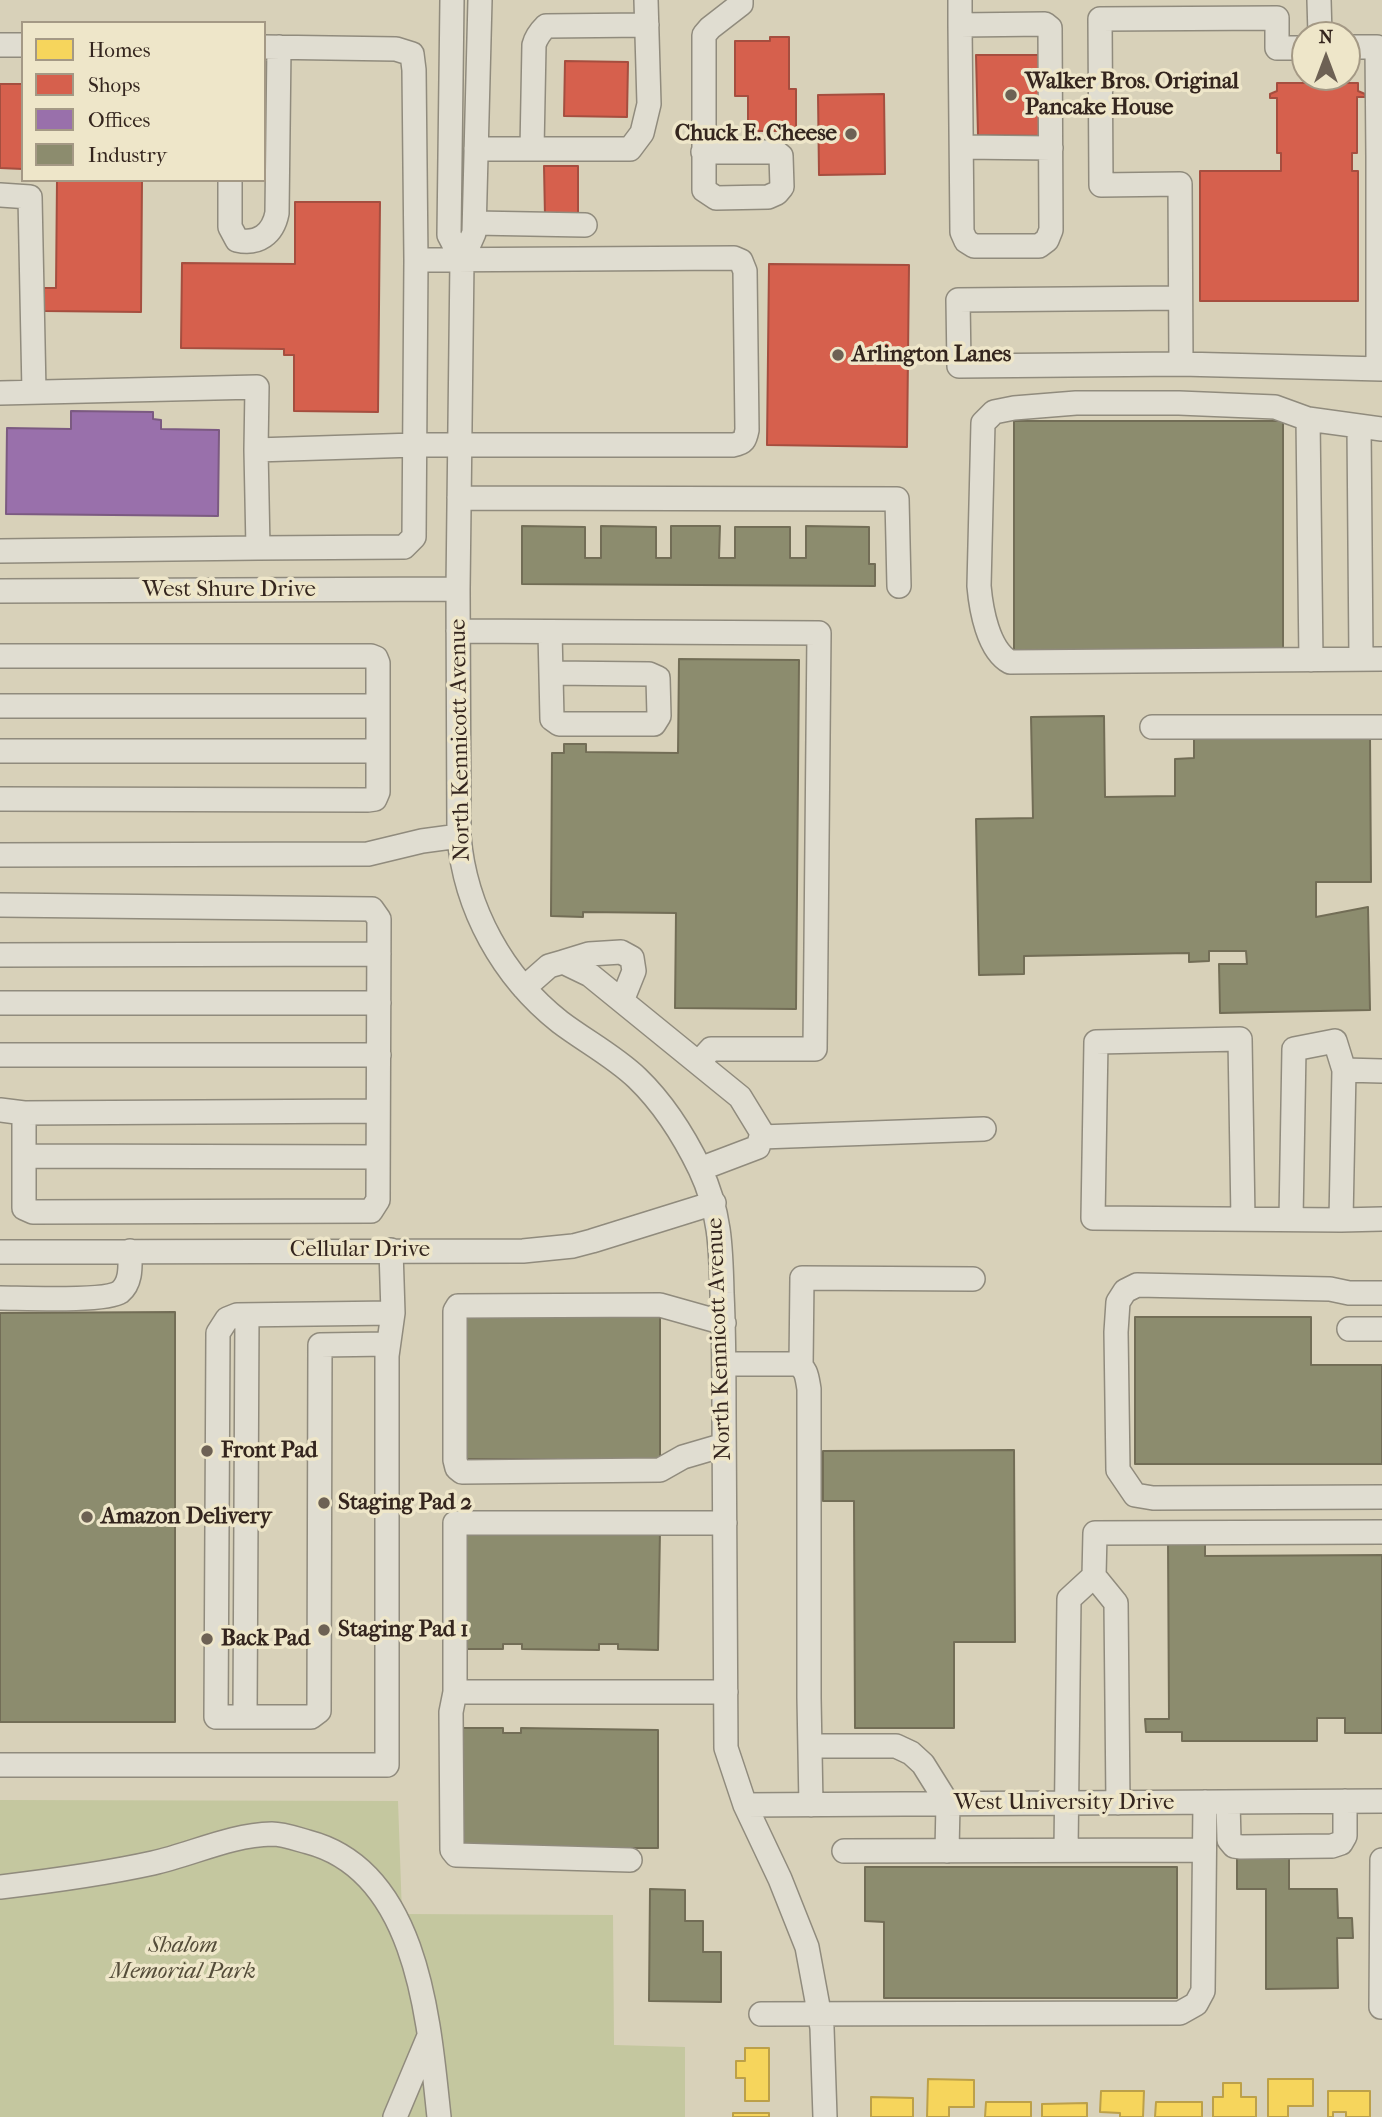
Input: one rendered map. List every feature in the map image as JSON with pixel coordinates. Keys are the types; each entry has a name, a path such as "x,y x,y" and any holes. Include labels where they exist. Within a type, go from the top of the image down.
{"street":[{"name":"North Kennicott Avenue","path":"452,0 449,235 462,260"},
{"name":"North Kennicott Avenue","path":"480,0 475,223 474,233 462,260 458,589 459,836 462,864 478,913 496,949 524,988 560,1021 639,1080 672,1119 700,1169 714,1203 720,1241 724,1364 726,1748 746,1805 780,1878 807,1947 822,2028 825,2117"},
{"path":"476,149 630,149 642,133 649,104 646,0"},
{"path":"704,152 704,35 741,4 741,0"},
{"path":"960,0 960,25 961,147 962,232 966,241 974,246 1039,246 1047,240 1051,230 1051,28 1045,24 960,25"},
{"path":"1319,0 1320,21"},
{"path":"1181,364 1180,184 1101,185 1100,19 1277,18 1277,48 1291,48"},
{"path":"532,149 534,45 541,31 547,26 647,25"},
{"path":"0,45 21,45"},
{"path":"0,551 404,547 411,542 414,537 416,260 412,54 396,49 272,47 277,213 275,224 261,239 248,243 237,240 230,227 230,182"},
{"path":"1180,299 958,300 959,366 1181,364 1380,369 1377,47 1361,47"},
{"path":"961,147 1051,148"},
{"path":"0,195 30,197 34,392"},
{"path":"475,223 585,225"},
{"path":"256,450 415,445 733,445 741,444 745,439 745,271 741,261 734,258 416,260"},
{"path":"0,393 257,387 258,548"},
{"path":"1359,426 1372,659 1010,662 1003,658 993,644 980,603 979,586 983,423 993,412 1076,403 1275,407 1308,419 1382,429"},
{"path":"1308,419 1311,660"},
{"path":"459,498 897,499 899,586"},
{"name":"West Shure Drive","path":"0,591 458,589"},
{"path":"458,631 819,633 815,1049 711,1049 699,1062"},
{"path":"550,632 552,719 559,724 654,724 659,716 658,678 649,674 551,673"},
{"path":"0,656 371,656 376,658 378,663 378,792 375,799 0,799"},
{"path":"0,706 378,706"},
{"path":"1152,727 1382,727"},
{"path":"0,751 378,751"},
{"path":"0,855 368,854 422,841 459,836"},
{"path":"0,905 372,909 379,919 378,1200 371,1211 33,1212 24,1208 24,1113"},
{"path":"524,988 549,966 589,954 621,951 632,958 634,971 622,1000"},
{"path":"0,955 379,954"},
{"path":"563,962 590,975 740,1097 762,1133 758,1147 700,1169"},
{"path":"0,1003 379,1003"},
{"path":"1243,1219 1240,1039 1096,1042 1093,1218 1341,1220 1382,1219"},
{"path":"1291,1219 1294,1049 1335,1041 1344,1070 1341,1220"},
{"path":"0,1055 379,1055"},
{"path":"1344,1070 1382,1071"},
{"path":"0,1110 24,1113 378,1111"},
{"path":"761,1137 984,1129"},
{"path":"24,1156 378,1157"},
{"name":"Cellular Drive","path":"0,1252 523,1251 573,1245 714,1203"},
{"path":"0,1765 387,1765 388,1344 393,1312 391,1250"},
{"path":"0,1298 102,1297 119,1292 129,1279 130,1251"},
{"path":"801,1366 802,1278 973,1279"},
{"path":"1382,1293 1349,1293 1330,1289 1138,1285 1125,1291 1118,1302 1116,1332 1118,1471 1135,1494 1153,1498 1382,1497"},
{"path":"723,1324 660,1305 458,1306 455,1311 455,1460 457,1468 462,1472 660,1470 683,1457 724,1445"},
{"path":"388,1344 320,1345 319,1711 311,1717 216,1717 218,1334 227,1319 237,1315 393,1312"},
{"path":"245,1717 247,1315"},
{"path":"1349,1329 1382,1329"},
{"path":"724,1364 796,1364 806,1373 809,1388 811,1805"},
{"path":"630,1860 456,1855 452,1850 451,1712 455,1692 455,1523 725,1524"},
{"path":"1118,1803 1116,1603 1094,1576 1095,1533 1382,1532"},
{"path":"217,1559 246,1559"},
{"path":"1066,1850 1069,1599 1094,1576"},
{"path":"455,1692 726,1692"},
{"path":"810,1746 896,1746 911,1753 948,1804 947,1851"},
{"path":"1228,1802 1229,1840 1234,1846 1241,1847 1332,1846 1341,1843 1345,1836 1345,1801"},
{"name":"West University Drive","path":"746,1805 1382,1801"},
{"path":"761,2014 1180,2013 1196,2004 1203,1991 1205,1802"},
{"path":"0,1887 66,1879 154,1863 240,1838 275,1834 327,1847 364,1872 394,1912 412,1954 429,2035 439,2117"},
{"path":"844,1851 1205,1850"},
{"path":"1381,2007 1382,1860"},
{"path":"395,2117 429,2035"}],"green space":[{"name":"Shalom Memorial Park","path":"0,1800 398,1801 402,1914 613,1915 614,2045 685,2047 685,2117 0,2117"}],"building: Homes":[{"path":"745,2048 769,2048 769,2101 745,2101 745,2078 736,2078 736,2061 745,2061"},
{"path":"928,2079 974,2080 974,2107 949,2107 949,2117 927,2117"},
{"path":"1268,2079 1313,2079 1313,2106 1288,2106 1288,2117 1268,2117"},
{"path":"1223,2083 1241,2083 1241,2097 1256,2097 1256,2117 1213,2117 1213,2097 1223,2097"},
{"path":"1101,2091 1144,2091 1143,2117 1120,2117 1120,2113 1100,2112"},
{"path":"1328,2091 1370,2091 1370,2117 1346,2117 1346,2112 1333,2112 1333,2117 1328,2117"},
{"path":"871,2097 913,2098 913,2117 871,2117"},
{"path":"986,2102 1031,2102 1031,2117 985,2117"},
{"path":"1156,2102 1202,2102 1202,2117 1155,2117"},
{"path":"1087,2103 1087,2117 1042,2117 1042,2104"},
{"path":"733,2113 769,2113 769,2117 733,2117"}],"building: Shops":[{"path":"770,37 789,37 789,89 796,89 796,131 748,131 748,96 735,96 735,41 770,41"},
{"name":"Walker Bros. Original Pancake House","path":"976,55 1045,55 1045,136 978,135"},
{"path":"565,61 628,62 627,117 564,116"},
{"path":"1277,83 1291,83 1291,91 1358,91 1365,94 1365,97 1357,97 1357,153 1352,153 1352,171 1358,171 1358,301 1200,301 1200,171 1281,171 1281,153 1277,153 1277,98 1270,98 1270,94 1277,91"},
{"path":"0,84 21,84 21,169 0,168"},
{"name":"Chuck E. Cheese","path":"884,94 885,174 819,175 818,95"},
{"path":"544,166 578,166 578,217 545,217"},
{"path":"57,182 142,182 141,312 44,311 44,288 56,288"},
{"path":"295,202 380,202 378,412 294,411 294,355 284,355 284,349 181,348 182,263 295,264"},
{"name":"Arlington Lanes","path":"769,264 909,265 907,447 767,445"}],"building: Offices":[{"path":"71,411 153,412 153,419 161,420 161,429 219,430 218,516 6,514 7,428 71,429"}],"building: Industry":[{"path":"1014,421 1283,421 1283,652 1014,652"},
{"path":"522,526 585,527 585,558 601,558 601,526 656,527 656,558 671,558 671,526 720,526 719,558 735,558 735,527 790,527 790,558 806,558 806,526 869,527 869,564 875,564 875,586 522,584"},
{"path":"679,659 799,660 796,1009 675,1008 676,913 583,912 583,917 551,916 552,753 564,753 564,744 586,744 586,752 678,753"},
{"path":"1104,716 1105,797 1175,796 1175,759 1194,758 1194,737 1370,737 1371,882 1316,882 1316,917 1368,907 1370,1010 1220,1013 1219,964 1247,964 1246,951 1209,951 1209,961 1189,962 1189,953 1024,956 1024,974 979,975 976,819 1033,818 1031,717"},
{"name":"Amazon Delivery","path":"175,1312 175,1722 0,1722 0,1313"},
{"path":"660,1314 660,1459 463,1459 463,1315"},
{"path":"1135,1317 1311,1317 1311,1365 1382,1365 1382,1464 1135,1464"},
{"path":"1014,1450 1015,1642 954,1642 954,1728 855,1728 854,1501 823,1501 823,1451"},
{"path":"463,1529 660,1530 658,1650 618,1649 618,1644 599,1644 599,1650 522,1649 522,1644 503,1644 503,1649 462,1649"},
{"path":"1168,1540 1205,1540 1205,1556 1382,1555 1382,1733 1345,1733 1345,1718 1317,1718 1317,1741 1182,1741 1182,1732 1146,1732 1145,1719 1169,1719"},
{"path":"462,1728 503,1728 503,1733 521,1733 521,1728 658,1730 658,1848 463,1848"},
{"path":"1237,1855 1289,1855 1289,1889 1337,1889 1338,1918 1352,1918 1353,1938 1337,1938 1338,1988 1266,1989 1266,1889 1237,1889"},
{"path":"865,1867 1177,1867 1177,1998 884,1998 884,1922 865,1921"},
{"path":"650,1889 685,1890 685,1921 703,1921 703,1952 721,1952 721,2002 649,2001"}],"place":[{"name":"Walker Bros. Original Pancake House","path":"1011,95"},
{"name":"Chuck E. Cheese","path":"851,134"},
{"name":"Arlington Lanes","path":"838,355"},
{"name":"Front Pad","path":"207,1451"},
{"name":"Staging Pad 2","path":"324,1503"},
{"name":"Amazon Delivery","path":"87,1517"},
{"name":"Staging Pad 1","path":"324,1630"},
{"name":"Back Pad","path":"207,1639"}]}
